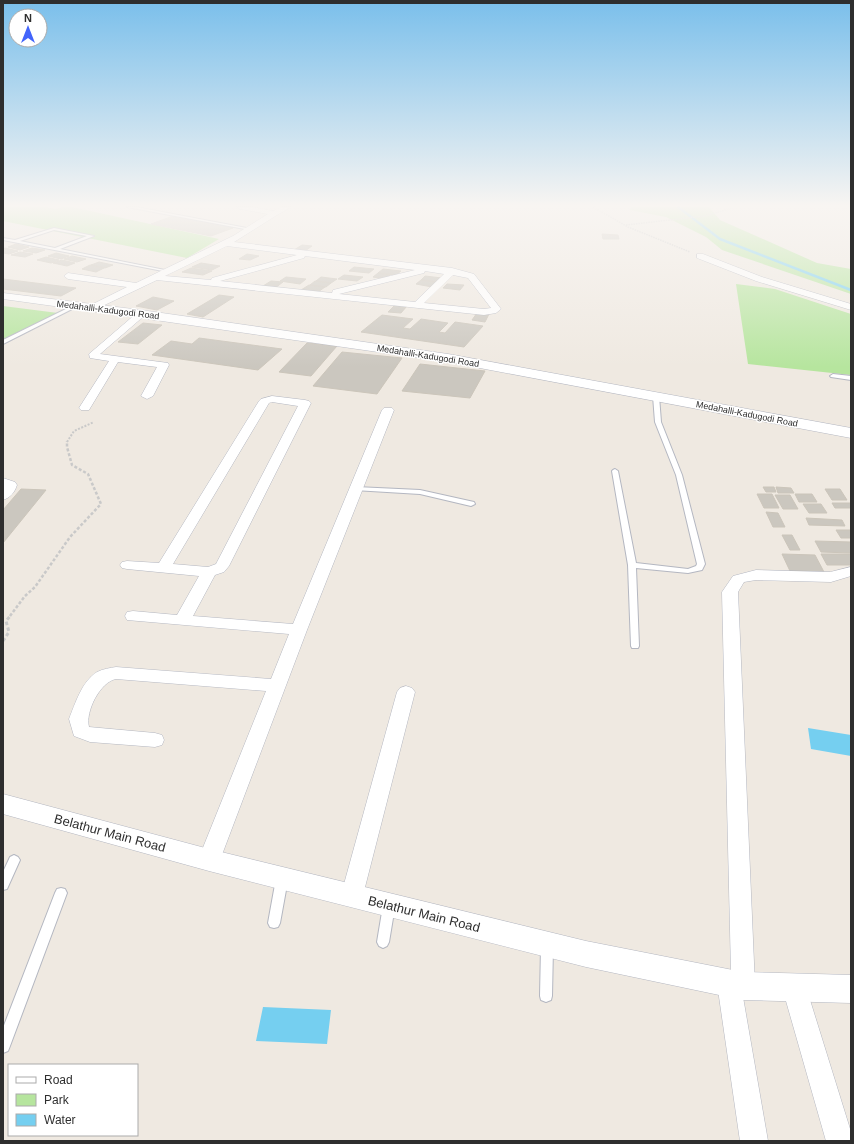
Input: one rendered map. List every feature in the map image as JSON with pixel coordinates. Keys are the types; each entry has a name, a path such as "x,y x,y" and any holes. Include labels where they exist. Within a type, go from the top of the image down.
{"street":[{"path":"92,308 190,260"},
{"path":"206,283 283,260"},
{"path":"227,285 311,260"},
{"path":"154,277 484,312 496,310 471,276 452,271 364,260"},
{"path":"711,260 759,280 851,307"},
{"path":"325,295 429,268"},
{"path":"417,305 452,271"},
{"path":"68,276 136,286"},
{"name":"Medahalli-Kadugodi Road","path":"3,296 141,314 448,358 851,433"},
{"path":"141,314 94,354 94,356 164,365 147,396"},
{"path":"85,408 115,359"},
{"path":"127,565 209,572 222,566 306,404 304,402 272,399 265,401 163,568"},
{"path":"209,860 299,630 388,410"},
{"path":"3,482 10,485 9,489 3,496"},
{"path":"754,1141 736,984 730,592 738,579 756,575 831,577 851,571"},
{"path":"183,619 209,572"},
{"path":"133,616 183,619 299,630"},
{"path":"155,740 90,735 81,731 78,719 99,679 105,675 116,673 278,686"},
{"path":"352,895 406,692"},
{"name":"Belathur Main Road","path":"3,804 209,860 547,945 736,984 851,989"},
{"path":"794,987 840,1141"}],"lane":[{"path":"113,260 168,271"},
{"path":"3,342 76,306"},
{"path":"833,376 851,378"},
{"path":"632,564 688,571 699,568 700,564 679,475 658,422 656,396"},
{"path":"615,471 632,564 635,646"},
{"path":"356,489 420,492 471,504"},
{"path":"3,885 14,860"},
{"path":"274,923 283,878"},
{"path":"3,1046 61,893"},
{"path":"383,942 389,905"},
{"path":"546,996 547,945"}],"path":[{"path":"3,641 9,632 6,621 25,596 35,587 70,537 101,504 88,474 72,465 66,443 70,436 80,426 94,422"}],"green space":[{"path":"752,260 811,260 817,263 851,269 851,294"},
{"path":"736,284 775,289 851,314 851,375 748,364"},
{"path":"3,306 58,313 3,339"}],"water":[{"path":"808,728 851,735 851,756 811,749"},
{"path":"263,1007 331,1010 327,1044 256,1041"}],"building":[{"path":"39,260 58,260 51,263"},
{"path":"64,260 75,263 67,266 53,263"},
{"path":"99,262 113,265 105,268 91,265"},
{"path":"201,263 220,266 212,270 192,267"},
{"path":"90,265 104,268 96,272 82,269"},
{"path":"354,267 374,269 369,273 349,271"},
{"path":"191,268 212,271 203,275 182,272"},
{"path":"383,269 401,271 396,275 378,273"},
{"path":"378,273 390,275 384,279 373,277"},
{"path":"344,275 363,277 357,281 338,279"},
{"path":"425,276 442,278 437,282 421,280"},
{"path":"286,277 306,279 300,284 280,281"},
{"path":"321,277 337,279 331,283 316,281"},
{"path":"3,279 76,288 61,296 3,289"},
{"path":"421,280 437,282 432,287 416,284"},
{"path":"271,281 283,282 275,288 263,286"},
{"path":"315,281 331,283 326,287 310,285"},
{"path":"447,284 464,285 460,290 443,288"},
{"path":"309,285 325,287 318,292 301,290"},
{"path":"219,295 234,297 203,317 187,314"},
{"path":"153,297 174,301 157,310 136,306"},
{"path":"395,305 407,306 401,313 388,312"},
{"path":"477,313 489,314 485,322 472,320"},
{"path":"382,315 413,319 403,328 410,329 421,319 448,323 439,332 445,333 455,322 483,326 464,347 361,332"},
{"path":"143,323 162,325 138,344 118,342"},
{"path":"199,338 282,349 258,370 152,355 171,341 192,344"},
{"path":"307,343 337,346 311,376 279,372"},
{"path":"342,352 402,358 377,394 313,386"},
{"path":"420,364 485,371 470,398 402,391"},
{"path":"763,487 774,487 776,492 766,492"},
{"path":"776,487 791,488 794,493 778,493"},
{"path":"21,489 46,490 3,543 3,510"},
{"path":"825,489 840,489 847,500 832,500"},
{"path":"757,494 772,494 779,508 764,508"},
{"path":"795,494 812,494 817,502 799,502"},
{"path":"775,495 790,495 798,509 783,509"},
{"path":"832,503 851,503 851,508 835,508"},
{"path":"803,504 821,504 827,513 809,513"},
{"path":"766,512 778,513 785,527 773,527"},
{"path":"806,518 842,520 845,526 809,525"},
{"path":"836,530 851,530 851,538 841,538"},
{"path":"782,535 792,535 800,550 790,550"},
{"path":"815,541 851,542 851,553 821,552"},
{"path":"782,554 815,555 824,572 790,571"},
{"path":"821,554 851,554 851,565 827,565"}],"waterway":[{"path":"775,260 851,290"}]}
